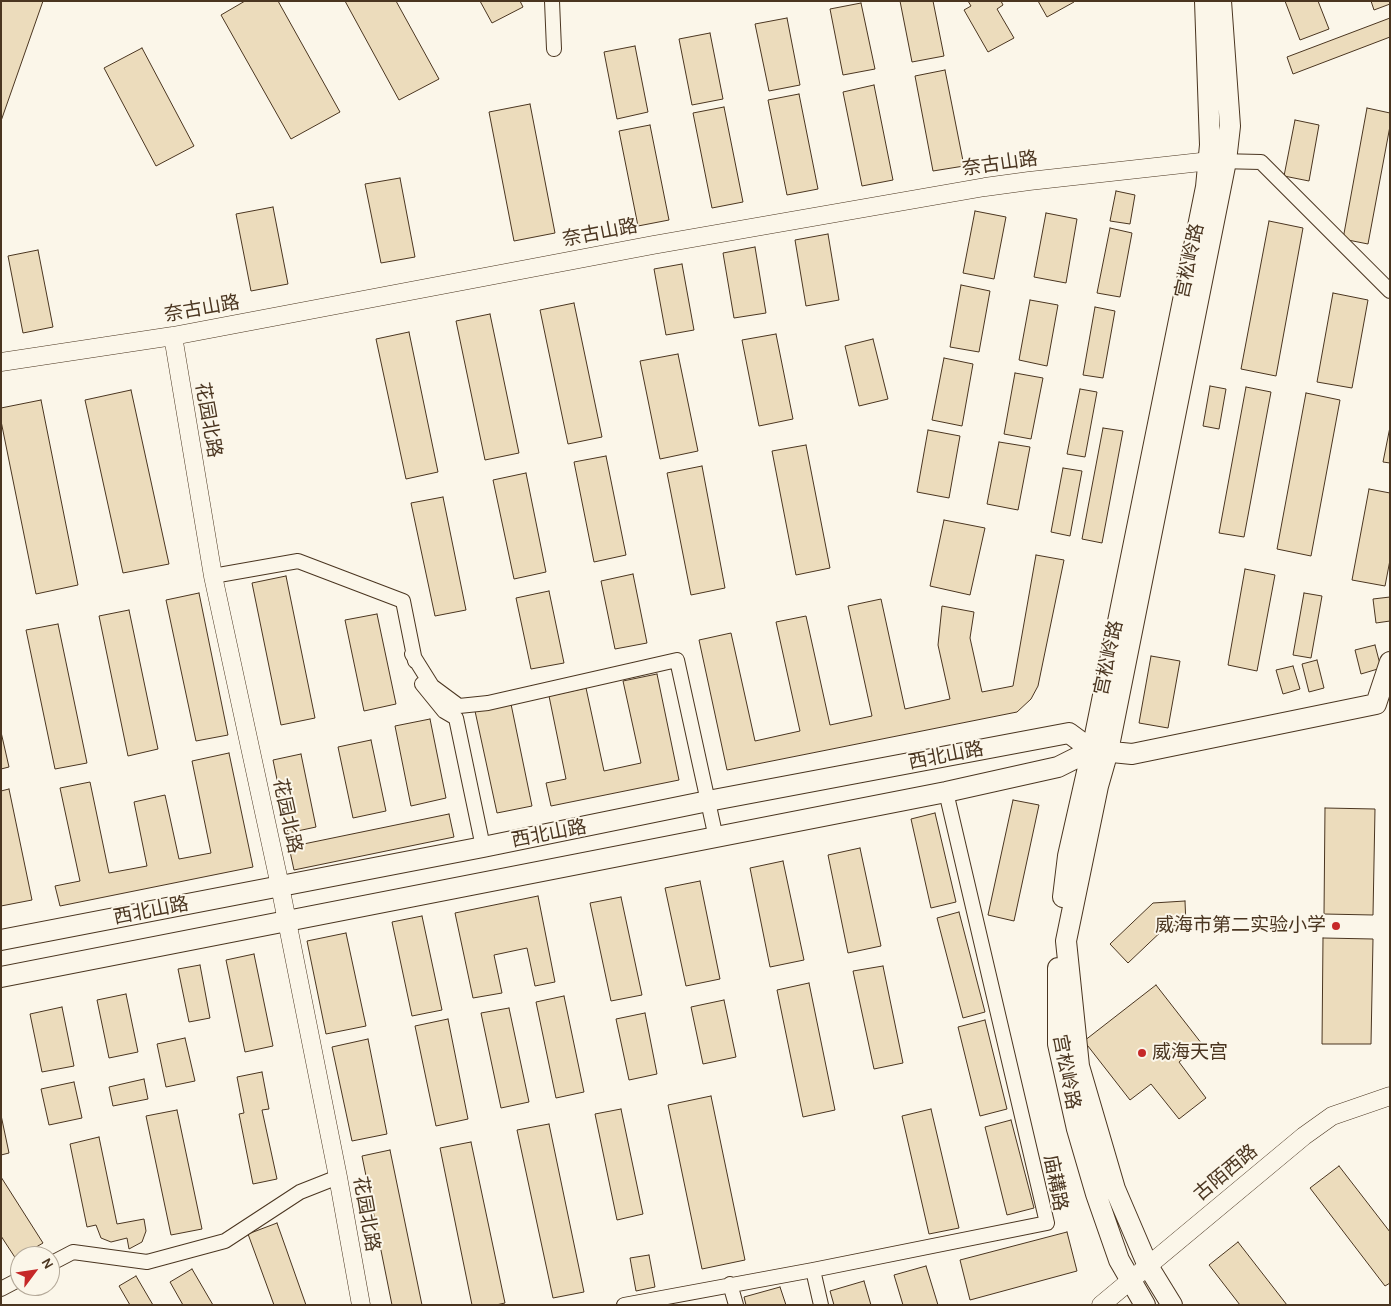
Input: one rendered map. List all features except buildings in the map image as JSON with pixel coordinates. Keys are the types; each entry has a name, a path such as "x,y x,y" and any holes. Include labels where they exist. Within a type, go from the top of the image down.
{"main road":[{"path":"1205,1 1210,145 1218,161"},
{"path":"1172,1305 1148,1266 1115,1189 1079,1066 1066,941 1098,786 1100,751 1218,161 1230,126 1221,1"},
{"path":"1100,751 1132,754 1376,704 1390,662"},
{"name":"西北山路","path":"1,940 483,847 708,801 1069,733 1100,751"},
{"name":"西北山路","path":"1,976 946,792 1058,767 1100,751"},
{"name":"宫松岭路","path":"1100,751 1067,865 1058,950 1058,1044 1077,1129 1096,1194 1119,1260 1145,1305"}],"street":[{"path":"552,1 554,49"},
{"path":"1218,161 1261,162 1390,291"},
{"name":"奈古山路","path":"1,362 173,336 653,245 976,189 1030,181 1218,161"},
{"name":"花园北路","path":"173,336 213,576 280,886 338,1177 361,1305"},
{"path":"213,576 298,561 403,601 412,654 423,687 444,711 456,718 483,847"},
{"path":"412,654 432,686 459,706 488,703 677,660 716,838"},
{"name":"庙耩路","path":"624,1305 813,1270 1047,1223 946,792"},
{"name":"古陌西路","path":"1102,1305 1304,1136 1332,1116 1390,1096"},
{"path":"60,1259 73,1252 147,1262 225,1241 300,1192 338,1177"},
{"path":"813,1270 821,1305"},
{"path":"730,1284 736,1305"}],"place":[{"name":"威海市第二实验小学","path":"1336,926"},
{"name":"威海天宫","path":"1142,1053"}]}
